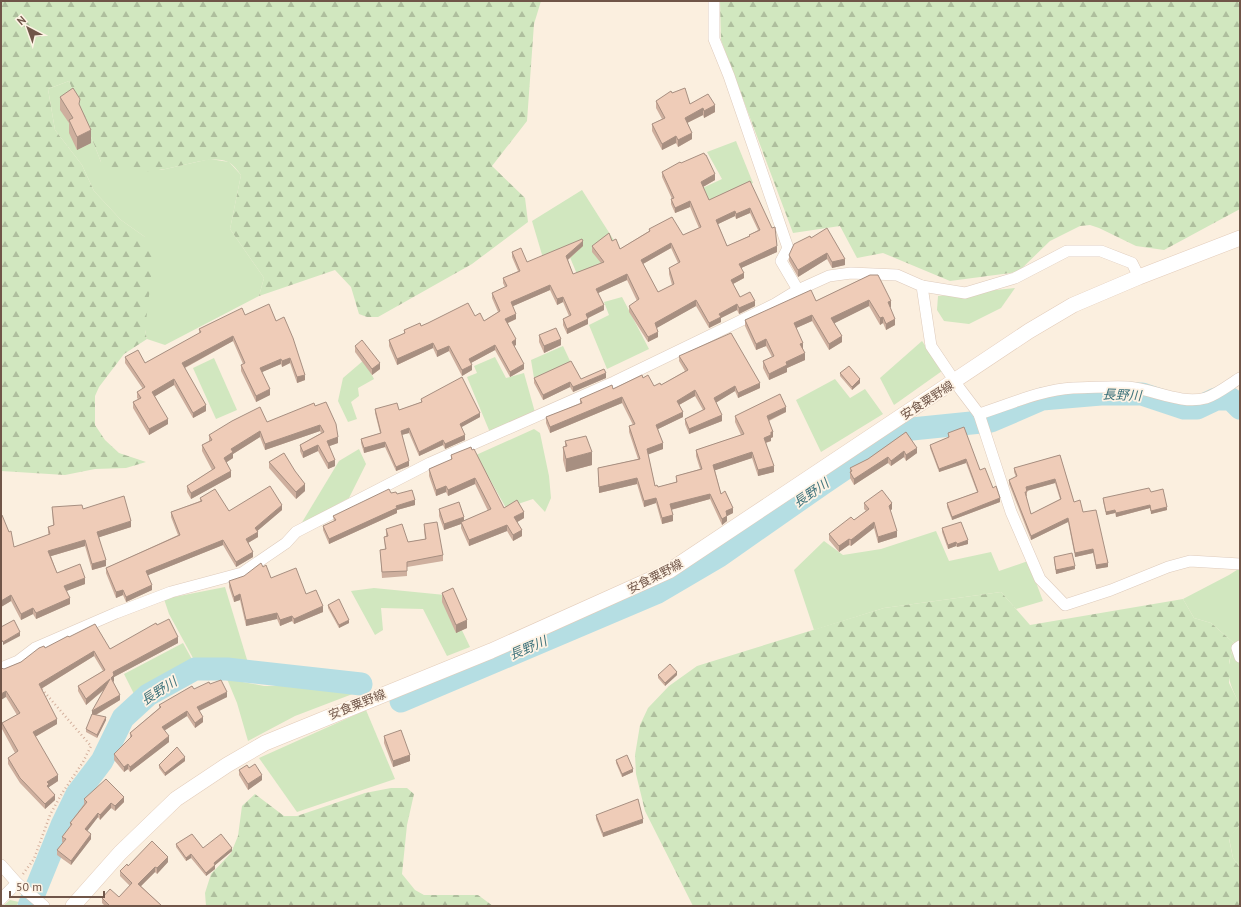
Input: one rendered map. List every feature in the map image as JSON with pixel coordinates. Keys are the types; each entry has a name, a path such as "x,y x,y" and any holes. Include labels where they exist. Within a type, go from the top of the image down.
{"main road":[{"name":"安食粟野線","path":"73,906 120,853 176,799 227,765 265,743 491,651 669,571 1029,331 1073,305 1139,277 1240,238"}],"street":[{"path":"714,1 714,39 730,76 788,248 781,261 798,290"},
{"path":"1211,249 1240,230"},
{"path":"1,668 18,661 35,648 116,613 171,592 242,573 286,543 296,532 430,463 614,382 775,304 798,290 829,276 851,273 898,275 922,286 965,293 1015,278 1067,251 1101,251 1132,262 1139,277"},
{"path":"922,286 931,346 981,419 1010,512 1040,579 1065,605 1111,590 1168,567 1190,561 1240,564"},
{"path":"981,419 1011,403 1030,395 1047,391 1072,388 1127,387 1189,399 1206,398 1240,378"},
{"path":"1240,646 1237,648 1240,657"},
{"path":"1,865 17,883 44,906"},
{"path":"1,899 17,883"}],"path":[{"path":"17,883 34,859 50,815 61,795 83,762 91,746 37,683"}],"green space":[{"path":"1,1 541,1 534,24 527,121 492,166 525,198 528,222 472,264 378,317 367,317 359,314 351,287 335,270 259,296 264,278 230,229 241,175 234,166 228,162 214,160 201,161 145,172 134,172 111,167 101,162 69,81 48,89 55,130 82,165 94,191 121,220 145,237 154,253 145,330 147,339 124,354 99,387 95,396 95,425 105,440 119,453 146,462 126,468 95,469 65,475 1,471"},
{"path":"720,1 1240,1 1240,209 1164,250 1136,246 1099,228 1090,225 1080,226 1050,241 1018,272 950,281 883,253 857,258 840,226 793,233 721,40"},
{"path":"69,81 101,162 161,170 210,159 229,162 241,175 230,229 264,278 259,296 165,345 147,339 145,330 145,237 121,220 94,191 82,165 55,130 48,89"},
{"path":"736,141 753,183 699,204 694,192 722,179 707,152"},
{"path":"582,190 615,242 605,261 577,274 566,248 543,258 532,221"},
{"path":"1015,288 1001,308 969,324 944,321 937,310 938,296"},
{"path":"622,297 649,349 607,369 589,325 609,315 604,302"},
{"path":"922,341 942,371 894,405 880,378"},
{"path":"563,346 571,363 534,378 531,360"},
{"path":"495,357 506,378 524,373 536,416 491,435 467,377 477,373 474,366"},
{"path":"214,358 237,410 216,419 193,368"},
{"path":"364,360 374,379 358,388 359,396 351,402 357,419 348,422 338,401 343,378"},
{"path":"835,379 850,398 865,389 883,414 821,452 796,400"},
{"path":"534,429 540,433 549,476 551,498 545,512 533,499 506,508 476,455"},
{"path":"359,449 366,464 349,498 301,524 339,461"},
{"path":"936,531 949,561 991,552 999,571 1028,561 1043,601 1016,609 1001,592 884,608 814,630 794,570 824,541 843,555 881,549"},
{"path":"1240,568 1240,705 1232,688 1229,675 1234,643 1211,623 1194,618 1183,599"},
{"path":"225,587 248,663 193,658 169,614 164,599"},
{"path":"374,588 445,595 470,647 447,656 423,609 381,608 383,630 375,635 351,591"},
{"path":"1001,592 1030,625 1183,599 1194,618 1211,623 1234,643 1229,662 1229,683 1240,705 1240,824 1229,839 1233,858 1240,868 1240,906 693,906 645,811 636,774 635,755 640,725 648,708 669,686 697,666 884,608"},
{"path":"183,643 194,663 134,694 124,674"},
{"path":"227,679 264,686 288,686 320,682 363,690 295,716 248,741 237,703"},
{"path":"366,710 395,779 297,812 259,758"},
{"path":"391,788 407,788 414,794 407,825 402,874 415,890 424,895 478,895 493,906 206,906 205,893 211,874 231,853 238,836 242,806 255,794 284,816 297,816 365,793"},
{"path":"1240,824 1240,868 1233,858 1229,838"},
{"path":"10,900 19,902 16,906 3,906"}],"building":[{"path":"73,88 80,99 79,104 91,130 77,137 69,120 73,118 60,97"},
{"path":"685,88 690,104 708,94 715,105 704,111 703,108 685,118 692,133 678,140 676,136 662,144 652,124 665,118 656,101 671,91 672,93"},
{"path":"704,153 706,155 715,174 701,182 709,200 750,181 772,228 775,227 777,246 739,264 744,273 731,280 740,297 750,292 755,301 739,308 737,304 719,314 721,317 709,323 696,300 655,323 658,332 648,337 629,306 639,299 627,274 596,289 604,305 586,314 588,319 567,329 563,319 571,315 563,297 557,299 550,285 511,302 516,314 505,319 516,339 512,342 524,364 510,372 495,345 469,359 472,365 462,370 449,346 437,351 433,343 397,359 389,340 405,333 404,330 420,323 421,326 468,303 475,316 480,313 484,321 500,311 492,293 507,286 503,278 520,271 512,252 521,248 527,262 582,239 583,241 566,256 573,274 604,262 592,246 609,233 612,241 616,239 620,249 650,231 649,229 672,217 683,235 701,227 690,201 675,208 671,199 674,198 662,172 680,162 681,163","holes":["750,208 760,230 727,246 716,220 735,211 736,214","671,243 680,262 669,268 674,284 658,292 641,260"]},
{"path":"827,228 845,259 832,262 827,253 798,270 789,255 794,244 810,236 811,238"},
{"path":"870,275 878,275 891,301 888,302 895,319 886,324 883,317 880,318 869,300 831,318 842,336 829,344 812,315 794,323 803,343 800,344 805,353 786,362 787,365 769,374 763,361 774,356 766,339 756,344 745,320 811,290 816,301"},
{"path":"269,304 276,321 284,317 293,338 305,375 297,377 290,358 282,361 281,359 260,368 270,389 256,396 241,365 245,363 233,336 182,363 206,405 193,413 174,379 152,392 168,419 149,429 133,402 141,398 137,392 145,387 125,357 138,350 145,363 201,332 199,329 242,308 245,315"},
{"path":"556,328 561,339 544,346 539,335"},
{"path":"731,333 760,383 738,393 735,386 714,398 722,415 689,429 685,419 705,409 695,390 677,401 683,412 656,425 663,443 647,449 655,486 657,485 658,487 677,482 676,476 702,469 696,450 744,434 735,416 780,394 786,407 767,416 773,432 771,432 771,435 764,438 774,466 758,470 752,452 713,465 721,494 725,491 733,508 726,511 727,516 722,519 710,494 670,504 673,515 662,518 656,498 644,501 637,478 599,487 598,468 640,459 629,426 635,424 622,397 550,427 546,417 582,403 580,399 612,385 613,389 642,375 643,378 648,375 654,386 660,383 661,385 688,370 679,356"},
{"path":"362,340 380,363 372,369 355,346"},
{"path":"571,361 581,379 604,369 606,373 573,387 570,382 543,395 534,378"},
{"path":"849,366 860,379 852,387 840,373"},
{"path":"462,377 480,413 460,424 465,435 445,444 443,440 419,452 409,428 401,431 409,461 396,467 385,442 364,448 361,439 381,433 375,409 397,403 399,410 422,402 421,399"},
{"path":"326,402 336,424 338,437 327,441 335,460 328,463 318,445 303,452 300,445 324,432 320,425 265,444 260,431 231,449 233,452 224,458 231,471 191,493 187,486 215,468 202,445 212,440 209,435 232,421 260,407 267,422 314,403 315,406"},
{"path":"964,427 980,470 985,468 993,488 996,486 1000,498 952,517 947,503 978,492 966,459 939,469 930,445 949,437 948,433"},
{"path":"906,432 917,448 906,455 904,451 891,461 888,457 854,479 850,472 852,471 850,468 868,459"},
{"path":"586,436 592,452 566,459 563,447 567,446 565,441"},
{"path":"471,447 472,450 474,449 504,508 517,500 524,512 514,517 522,530 513,535 507,525 469,540 461,522 491,509 475,478 448,490 446,486 436,490 429,469 452,459 451,455"},
{"path":"284,453 305,484 296,492 269,462"},
{"path":"1060,455 1074,502 1080,500 1083,512 1096,510 1108,563 1096,565 1093,549 1075,553 1068,518 1031,536 1009,480 1017,476 1014,468","holes":["1055,479 1061,499 1031,514 1025,492 1027,492 1026,487"]},
{"path":"270,486 282,505 255,528 258,532 246,539 253,552 236,562 223,540 146,571 152,585 126,597 123,590 116,592 106,568 180,535 171,512 202,501 200,498 215,489 229,511"},
{"path":"1149,488 1151,492 1163,489 1167,507 1151,511 1150,505 1116,513 1115,510 1106,512 1103,498"},
{"path":"389,489 391,493 396,492 397,494 412,490 415,500 396,506 397,508 329,539 323,526 336,520 333,516"},
{"path":"882,490 892,503 889,506 897,531 878,537 874,522 851,540 849,539 839,546 829,534 851,517 854,520 869,509 864,503"},
{"path":"124,496 131,521 97,532 106,560 92,564 85,540 48,551 57,573 80,564 85,578 64,586 70,598 36,613 33,608 21,614 11,595 1,601 2,515 9,532 11,531 14,547 50,534 48,527 54,525 52,507 82,505 83,509"},
{"path":"459,502 464,517 444,524 439,509"},
{"path":"437,522 443,555 407,562 407,571 382,572 380,550 386,549 384,537 388,536 386,529 402,524 408,542 426,539 424,524"},
{"path":"961,522 968,540 957,544 956,542 948,545 942,528"},
{"path":"1072,553 1075,566 1056,570 1054,557"},
{"path":"261,563 263,567 266,565 271,578 296,568 306,594 316,590 323,606 294,619 292,616 280,620 277,613 246,620 240,594 234,597 229,581 244,576"},
{"path":"453,588 467,620 456,625 442,593"},
{"path":"339,599 349,620 339,625 328,605"},
{"path":"169,619 178,637 113,672 114,675 111,678 120,695 92,711 110,679 86,699 78,686 105,670 94,651 39,684 57,719 33,732 58,775 47,782 49,784 47,786 55,795 45,804 20,778 8,758 18,751 2,723 20,713 6,691 1,694 1,668 4,669 21,662 39,648 44,646 45,648 95,624 110,649 156,623 157,625"},
{"path":"14,620 20,632 3,642 1,639 1,627"},
{"path":"670,664 677,672 665,683 658,675"},
{"path":"221,680 227,692 197,707 203,717 195,723 187,711 162,727 169,736 130,767 128,764 124,767 114,754 132,736 130,733 161,707 159,705 192,686 194,689 209,682 210,684"},
{"path":"92,714 106,717 97,735 86,729"},
{"path":"401,730 410,755 393,761 384,736"},
{"path":"177,747 185,757 165,773 159,765"},
{"path":"627,755 633,769 622,774 616,760"},
{"path":"255,764 262,775 248,784 239,770 247,765 249,768"},
{"path":"106,779 124,797 115,806 111,803 100,815 98,813 85,829 91,834 71,861 57,850 66,839 62,837 72,824 70,823 87,802 84,799"},
{"path":"638,799 643,819 603,833 596,815"},
{"path":"192,834 203,848 221,834 232,848 214,863 215,865 206,873 191,854 186,858 176,844"},
{"path":"152,841 168,857 157,868 155,867 138,884 162,906 110,906 102,898 110,889 119,897 132,883 120,871 127,864 128,866"}],"waterway":[{"name":"長野川","path":"401,701 656,593 719,556 902,430 991,421 1042,399 1101,394 1142,394 1184,408 1197,408 1216,399 1231,399 1240,408"},
{"name":"長野川","path":"29,906 62,825 77,794 102,761 123,718 148,695 195,669 227,669 361,684"}]}
